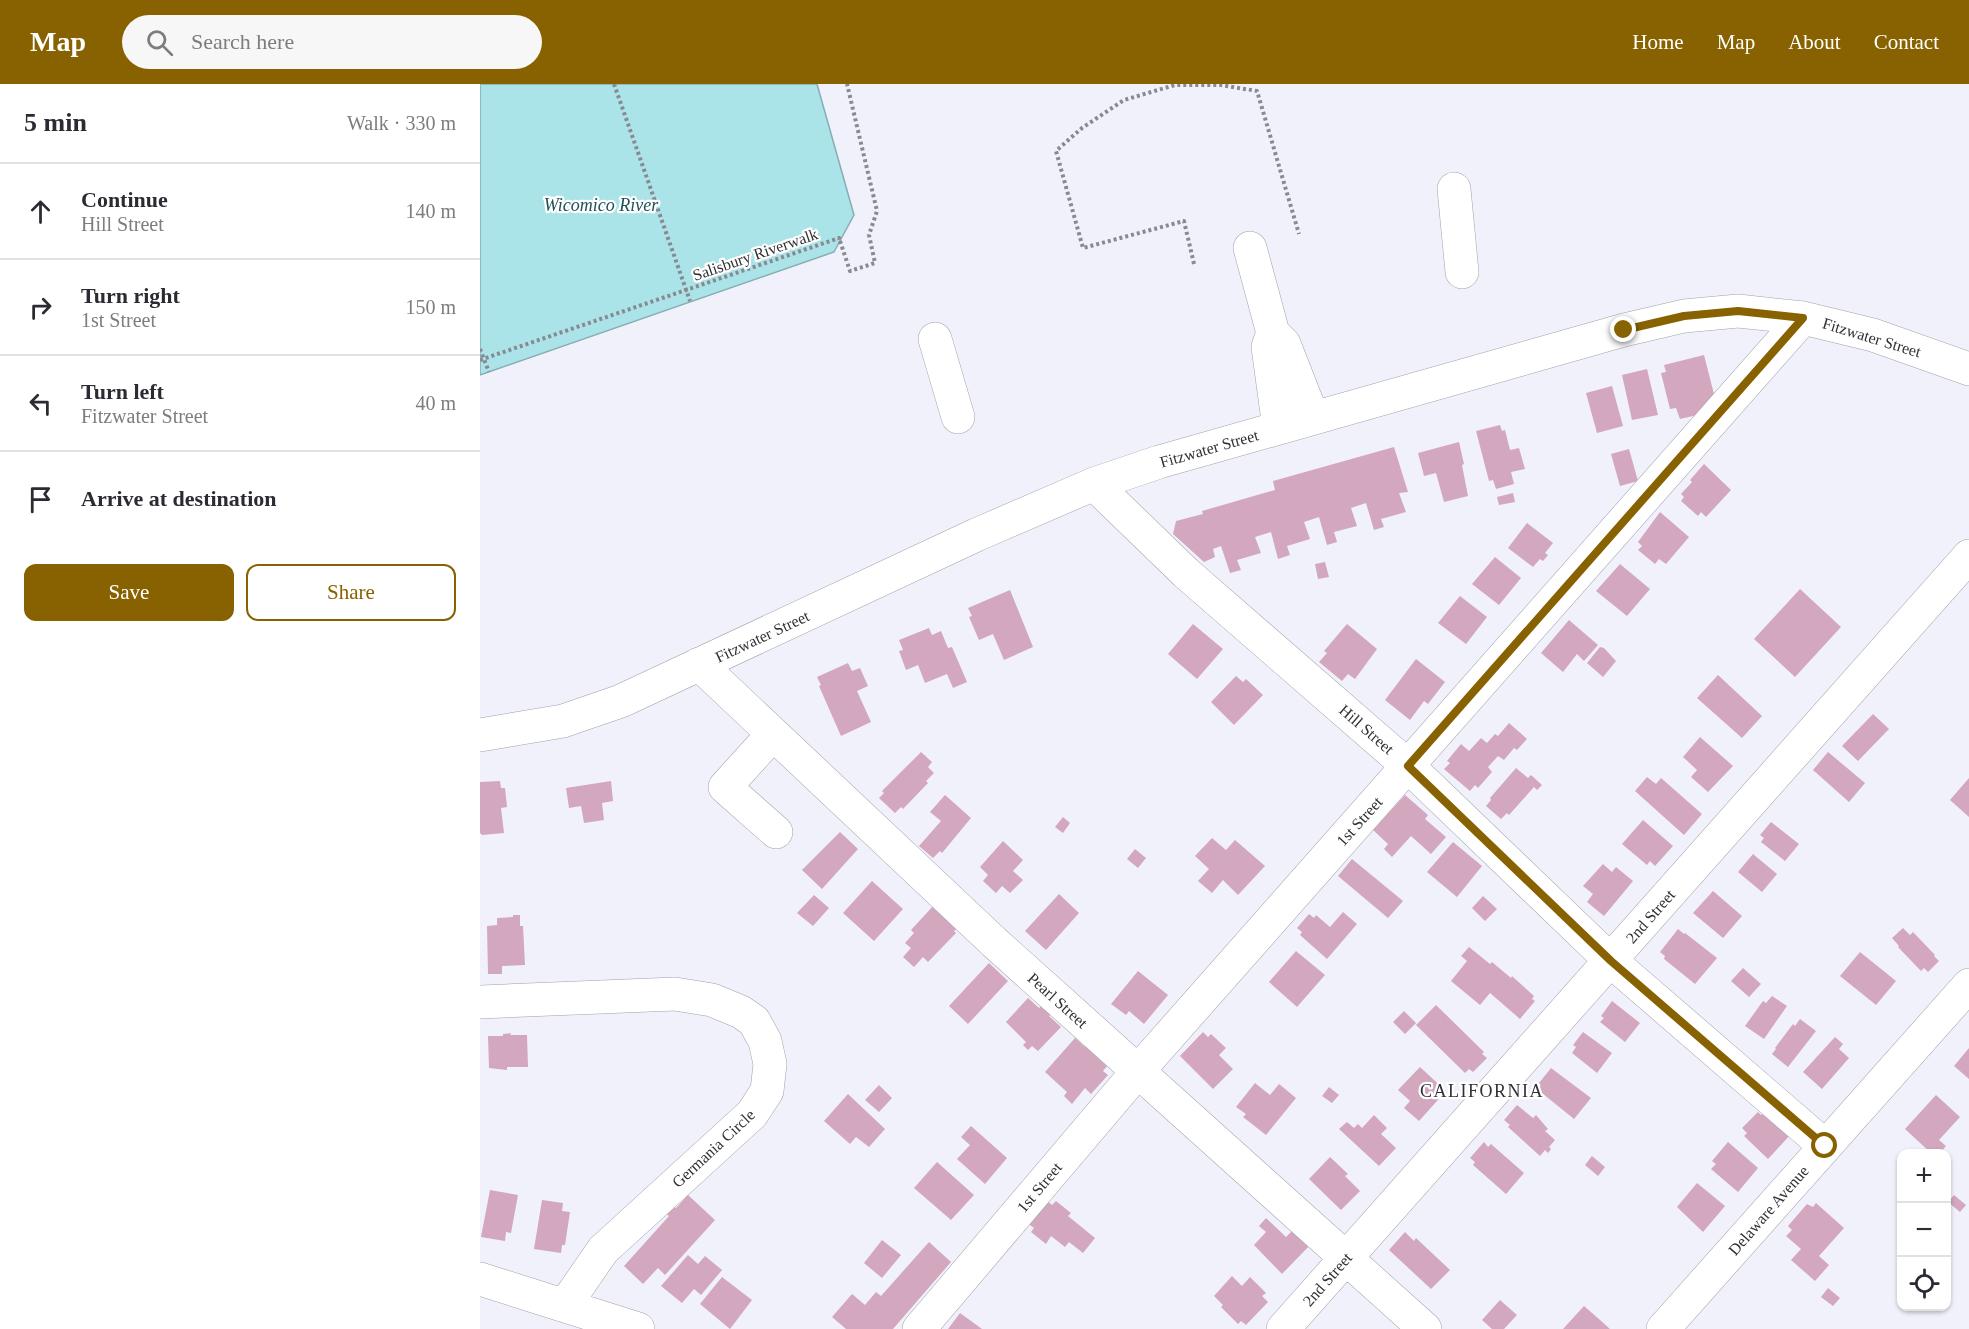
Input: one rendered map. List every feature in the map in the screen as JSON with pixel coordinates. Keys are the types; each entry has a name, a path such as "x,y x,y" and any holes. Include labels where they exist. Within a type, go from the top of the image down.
{"street":[{"path":"1454,189 1462,272"},
{"path":"1250,248 1273,333 1284,345 1313,418"},
{"name":"Fitzwater Street","path":"480,735 563,721 621,701 976,535 1094,484 1159,462 1624,330 1684,316 1738,311 1803,318 1873,335 1969,369"},
{"name":"1st Street","path":"919,1329 1138,1071 1803,318"},
{"path":"1273,333 1268,347 1279,428"},
{"path":"935,339 958,417"},
{"name":"Hill Street","path":"1094,484 1186,573 1408,766 1611,961 1825,1146"},
{"name":"2nd Street","path":"1283,1329 1969,556"},
{"name":"Pearl Street","path":"699,664 994,942 1425,1329"},
{"path":"772,734 725,787 776,831"},
{"name":"Delaware Avenue","path":"1663,1329 1969,985"},
{"name":"Germania Circle","path":"480,1002 675,994 712,999 741,1012 754,1021 765,1041 770,1064 767,1091 752,1114 603,1250 565,1305"},
{"path":"480,1279 638,1329"}],"path":[{"path":"614,84 690,301"},
{"name":"Salisbury Riverwalk","path":"482,360 839,238 850,271 875,262 869,235 877,211 847,84"},
{"path":"1194,264 1184,221 1083,248 1056,152 1082,128 1124,100 1175,85 1221,84 1257,91 1299,234"},
{"path":"480,349 482,360 489,372"}],"water":[{"name":"Wicomico River","path":"480,84 817,84 854,215 834,252 480,375"}],"building":[{"path":"1704,355 1715,398 1706,413 1680,419 1676,408 1670,409 1661,373 1666,372 1664,365"},
{"path":"1647,369 1658,415 1632,420 1622,375"},
{"path":"1612,386 1623,426 1597,433 1586,393"},
{"path":"1500,425 1502,431 1505,430 1510,450 1519,448 1525,469 1511,472 1514,484 1496,489 1493,480 1489,481 1476,431"},
{"path":"1459,442 1468,496 1444,502 1436,473 1424,476 1418,453"},
{"path":"1394,447 1408,492 1399,493 1406,512 1381,519 1384,527 1374,530 1366,503 1351,508 1357,526 1334,532 1337,542 1327,545 1319,517 1304,522 1310,539 1287,546 1290,555 1278,559 1271,532 1255,537 1261,553 1237,560 1241,570 1230,573 1221,546 1213,549 1215,557 1204,562 1173,534 1176,521 1275,490 1273,481"},
{"path":"1629,449 1638,481 1620,486 1611,454"},
{"path":"1704,464 1731,490 1706,517 1701,512 1698,516 1681,501 1684,497 1681,494"},
{"path":"1513,493 1515,502 1499,505 1497,497"},
{"path":"1660,512 1689,537 1666,564 1659,559 1655,564 1638,550 1642,546 1638,542"},
{"path":"1527,523 1553,543 1545,553 1548,555 1543,561 1540,559 1533,567 1508,548"},
{"path":"1495,557 1521,578 1499,605 1472,584"},
{"path":"1325,562 1329,577 1318,579 1315,564"},
{"path":"1620,564 1650,589 1627,616 1596,591"},
{"path":"1800,589 1841,627 1795,677 1754,639"},
{"path":"1010,590 1033,647 1004,660 993,634 979,640 969,617 972,616 968,608"},
{"path":"1460,596 1487,617 1466,644 1438,623"},
{"path":"1569,620 1598,645 1584,661 1577,654 1563,672 1541,653"},
{"path":"1193,624 1223,649 1197,679 1168,654"},
{"path":"1347,624 1377,649 1355,679 1348,674 1342,681 1319,662 1327,653 1324,651"},
{"path":"929,628 932,635 941,631 948,648 952,647 967,682 953,688 947,674 925,683 918,665 906,670 899,651 903,650 899,640"},
{"path":"1600,647 1604,648 1616,661 1603,677 1587,663"},
{"path":"1416,659 1445,682 1428,704 1424,701 1410,720 1385,700"},
{"path":"848,663 852,671 860,668 868,686 857,691 871,722 841,736 817,677"},
{"path":"1718,675 1762,716 1742,738 1697,698"},
{"path":"1236,676 1243,682 1246,679 1263,695 1234,725 1211,702"},
{"path":"1873,714 1889,729 1858,761 1842,746"},
{"path":"1509,723 1527,739 1517,750 1514,748 1504,760 1498,756 1488,767 1492,772 1478,788 1475,785 1470,791 1444,769 1450,763 1447,761 1461,744 1469,751 1481,738 1487,743 1495,734 1498,736"},
{"path":"1700,737 1733,766 1708,792 1691,777 1697,770 1683,757"},
{"path":"921,752 932,762 928,767 934,773 926,781 928,783 903,809 901,807 895,813 879,798 884,793 882,791"},
{"path":"1828,752 1865,783 1849,802 1813,770"},
{"path":"1516,768 1528,778 1531,775 1542,785 1537,790 1534,787 1509,815 1507,813 1501,819 1486,806 1490,798"},
{"path":"1647,777 1656,784 1661,778 1702,814 1684,835 1635,791"},
{"path":"1969,778 1969,817 1950,800"},
{"path":"500,781 501,788 505,788 507,807 501,808 504,833 482,835 480,833 480,782"},
{"path":"611,781 613,801 602,803 604,820 584,823 581,806 569,808 566,788"},
{"path":"945,795 971,818 942,853 940,851 933,858 919,846 941,821 930,812"},
{"path":"1405,795 1428,815 1425,819 1446,837 1431,854 1411,836 1392,857 1384,849 1388,844 1373,830"},
{"path":"1063,817 1070,823 1063,833 1055,827"},
{"path":"1643,820 1673,846 1655,866 1650,861 1647,865 1622,844"},
{"path":"1771,822 1799,844 1785,861 1761,842 1764,838 1760,835"},
{"path":"840,832 858,849 822,889 802,870"},
{"path":"1212,838 1226,850 1235,840 1265,866 1238,895 1223,880 1212,893 1198,881 1209,869 1195,856"},
{"path":"1003,841 1023,860 1013,871 1023,880 1010,893 1002,886 996,893 983,881 988,875 980,867"},
{"path":"1453,842 1482,866 1457,897 1427,872"},
{"path":"1135,849 1146,858 1138,868 1127,859"},
{"path":"1753,854 1777,874 1762,892 1738,872"},
{"path":"1352,859 1403,901 1388,918 1338,876"},
{"path":"1603,864 1612,872 1616,867 1633,881 1604,916 1587,902 1593,894 1583,886"},
{"path":"872,881 903,909 874,941 843,913"},
{"path":"1713,891 1742,916 1723,938 1693,913"},
{"path":"1059,894 1079,913 1046,950 1025,931"},
{"path":"814,895 829,908 813,926 797,913"},
{"path":"1483,896 1497,909 1485,921 1472,908"},
{"path":"934,905 958,928 954,931 956,933 928,962 923,957 914,967 903,957 911,948 905,943 914,933 911,930"},
{"path":"1343,912 1357,924 1327,959 1300,935 1302,932 1297,928 1309,914 1314,918 1316,915 1330,927"},
{"path":"513,915 520,915 520,926 523,926 525,965 502,966 502,974 488,974 487,926 497,925 497,918 513,917"},
{"path":"1903,928 1910,935 1913,932 1939,961 1928,972 1924,968 1921,971 1892,938"},
{"path":"1678,929 1717,958 1695,984 1664,959 1665,956 1660,952"},
{"path":"1469,947 1490,964 1492,962 1511,978 1512,976 1534,996 1532,999 1535,1001 1520,1019 1490,993 1480,1005 1451,981 1467,961 1461,956"},
{"path":"1296,951 1325,975 1297,1007 1269,982"},
{"path":"1860,952 1896,981 1876,1005 1840,976"},
{"path":"989,963 1008,981 968,1024 949,1006"},
{"path":"1743,968 1761,984 1749,997 1731,981"},
{"path":"1138,971 1168,995 1144,1024 1129,1011 1126,1015 1111,1004"},
{"path":"1772,996 1787,1006 1764,1039 1745,1026 1763,1001 1766,1003"},
{"path":"1028,998 1039,1008 1045,1002 1054,1011 1049,1016 1061,1027 1038,1051 1032,1046 1028,1050 1023,1045 1026,1042 1006,1022"},
{"path":"1612,1001 1640,1023 1625,1042 1600,1022 1604,1018 1601,1016"},
{"path":"1436,1005 1484,1052 1482,1054 1487,1058 1473,1072 1469,1069 1465,1073 1416,1025"},
{"path":"1404,1011 1416,1023 1405,1034 1393,1022"},
{"path":"1800,1019 1816,1031 1788,1067 1772,1054 1793,1024 1795,1026"},
{"path":"1203,1032 1208,1037 1211,1034 1226,1048 1219,1055 1233,1069 1213,1089 1180,1056"},
{"path":"1583,1032 1612,1053 1597,1073 1572,1053 1576,1047 1573,1045"},
{"path":"511,1033 510,1035 527,1035 528,1067 507,1067 507,1070 489,1068 488,1036 503,1036 503,1034"},
{"path":"1835,1037 1843,1044 1839,1049 1849,1058 1822,1089 1803,1072"},
{"path":"1075,1038 1085,1047 1089,1042 1100,1051 1096,1056 1107,1066 1103,1071 1108,1075 1091,1094 1085,1088 1072,1104 1064,1096 1067,1092 1045,1072"},
{"path":"1969,1048 1969,1079 1954,1066"},
{"path":"1420,1067 1446,1091 1419,1121 1404,1108 1410,1101 1398,1090"},
{"path":"1551,1068 1591,1098 1574,1119 1537,1089"},
{"path":"1255,1083 1270,1095 1279,1084 1296,1098 1266,1135 1243,1117 1246,1114 1236,1107"},
{"path":"879,1085 892,1098 879,1112 865,1100"},
{"path":"1329,1087 1339,1095 1332,1103 1322,1096"},
{"path":"848,1094 885,1129 869,1147 856,1137 850,1144 824,1121"},
{"path":"1936,1095 1960,1117 1939,1140 1946,1146 1943,1149 1927,1149 1905,1129"},
{"path":"1517,1105 1533,1118 1536,1115 1548,1129 1545,1131 1555,1140 1549,1147 1551,1149 1548,1153 1545,1150 1540,1156 1508,1127 1510,1125 1504,1120"},
{"path":"1766,1110 1791,1134 1768,1159 1744,1136 1747,1133 1742,1128 1758,1112 1761,1115"},
{"path":"1374,1115 1387,1128 1381,1134 1396,1148 1379,1166 1339,1129 1347,1122 1354,1128 1358,1124 1362,1128"},
{"path":"971,1126 1007,1158 985,1184 957,1159 970,1145 961,1137"},
{"path":"1484,1142 1488,1147 1491,1144 1524,1173 1506,1194 1473,1165 1475,1162 1470,1158"},
{"path":"1728,1142 1758,1168 1738,1192 1711,1169 1716,1164 1712,1161"},
{"path":"1592,1156 1605,1167 1598,1176 1585,1165"},
{"path":"1330,1157 1348,1174 1345,1176 1360,1191 1341,1210 1309,1179"},
{"path":"937,1162 974,1195 951,1220 914,1188"},
{"path":"1697,1183 1725,1206 1703,1232 1677,1207"},
{"path":"490,1190 518,1195 511,1233 506,1232 505,1241 481,1237"},
{"path":"688,1195 715,1220 665,1275 658,1268 643,1284 624,1266 669,1216 665,1213 672,1205 676,1208"},
{"path":"1954,1195 1966,1205 1960,1212 1951,1204 1951,1198"},
{"path":"1045,1199 1052,1205 1056,1201 1071,1213 1068,1216 1095,1238 1083,1253 1069,1242 1065,1247 1051,1236 1046,1244 1031,1232 1034,1228 1026,1222"},
{"path":"542,1200 563,1203 562,1211 570,1212 565,1245 562,1245 561,1253 534,1249"},
{"path":"1816,1203 1844,1228 1819,1256 1829,1265 1815,1281 1791,1260 1801,1249 1786,1236 1792,1230 1788,1226 1807,1204 1813,1207"},
{"path":"1266,1218 1286,1237 1296,1227 1312,1243 1282,1274 1254,1245 1266,1232 1259,1226"},
{"path":"1405,1232 1414,1241 1416,1238 1450,1270 1431,1289 1389,1250"},
{"path":"882,1240 901,1255 882,1278 864,1263"},
{"path":"929,1242 951,1262 893,1329 846,1329 832,1317 852,1294 865,1305 876,1292 881,1296"},
{"path":"688,1255 698,1264 705,1256 722,1270 701,1295 694,1289 682,1303 661,1286"},
{"path":"1232,1276 1242,1286 1250,1277 1266,1293 1262,1296 1268,1302 1246,1325 1241,1321 1238,1324 1221,1307 1223,1305 1214,1296"},
{"path":"722,1277 752,1300 730,1329 700,1304"},
{"path":"1828,1288 1840,1298 1833,1306 1821,1297"},
{"path":"1500,1300 1517,1315 1504,1329 1492,1329 1482,1320"},
{"path":"1584,1306 1600,1320 1610,1329 1563,1329"},
{"path":"960,1313 982,1329 948,1329"}],"district":[{"name":"CALIFORNIA","path":"1482,1091"}],"route":[{"path":"1624,330 1684,316 1738,311 1803,318 1408,766 1611,961 1825,1146"}]}
